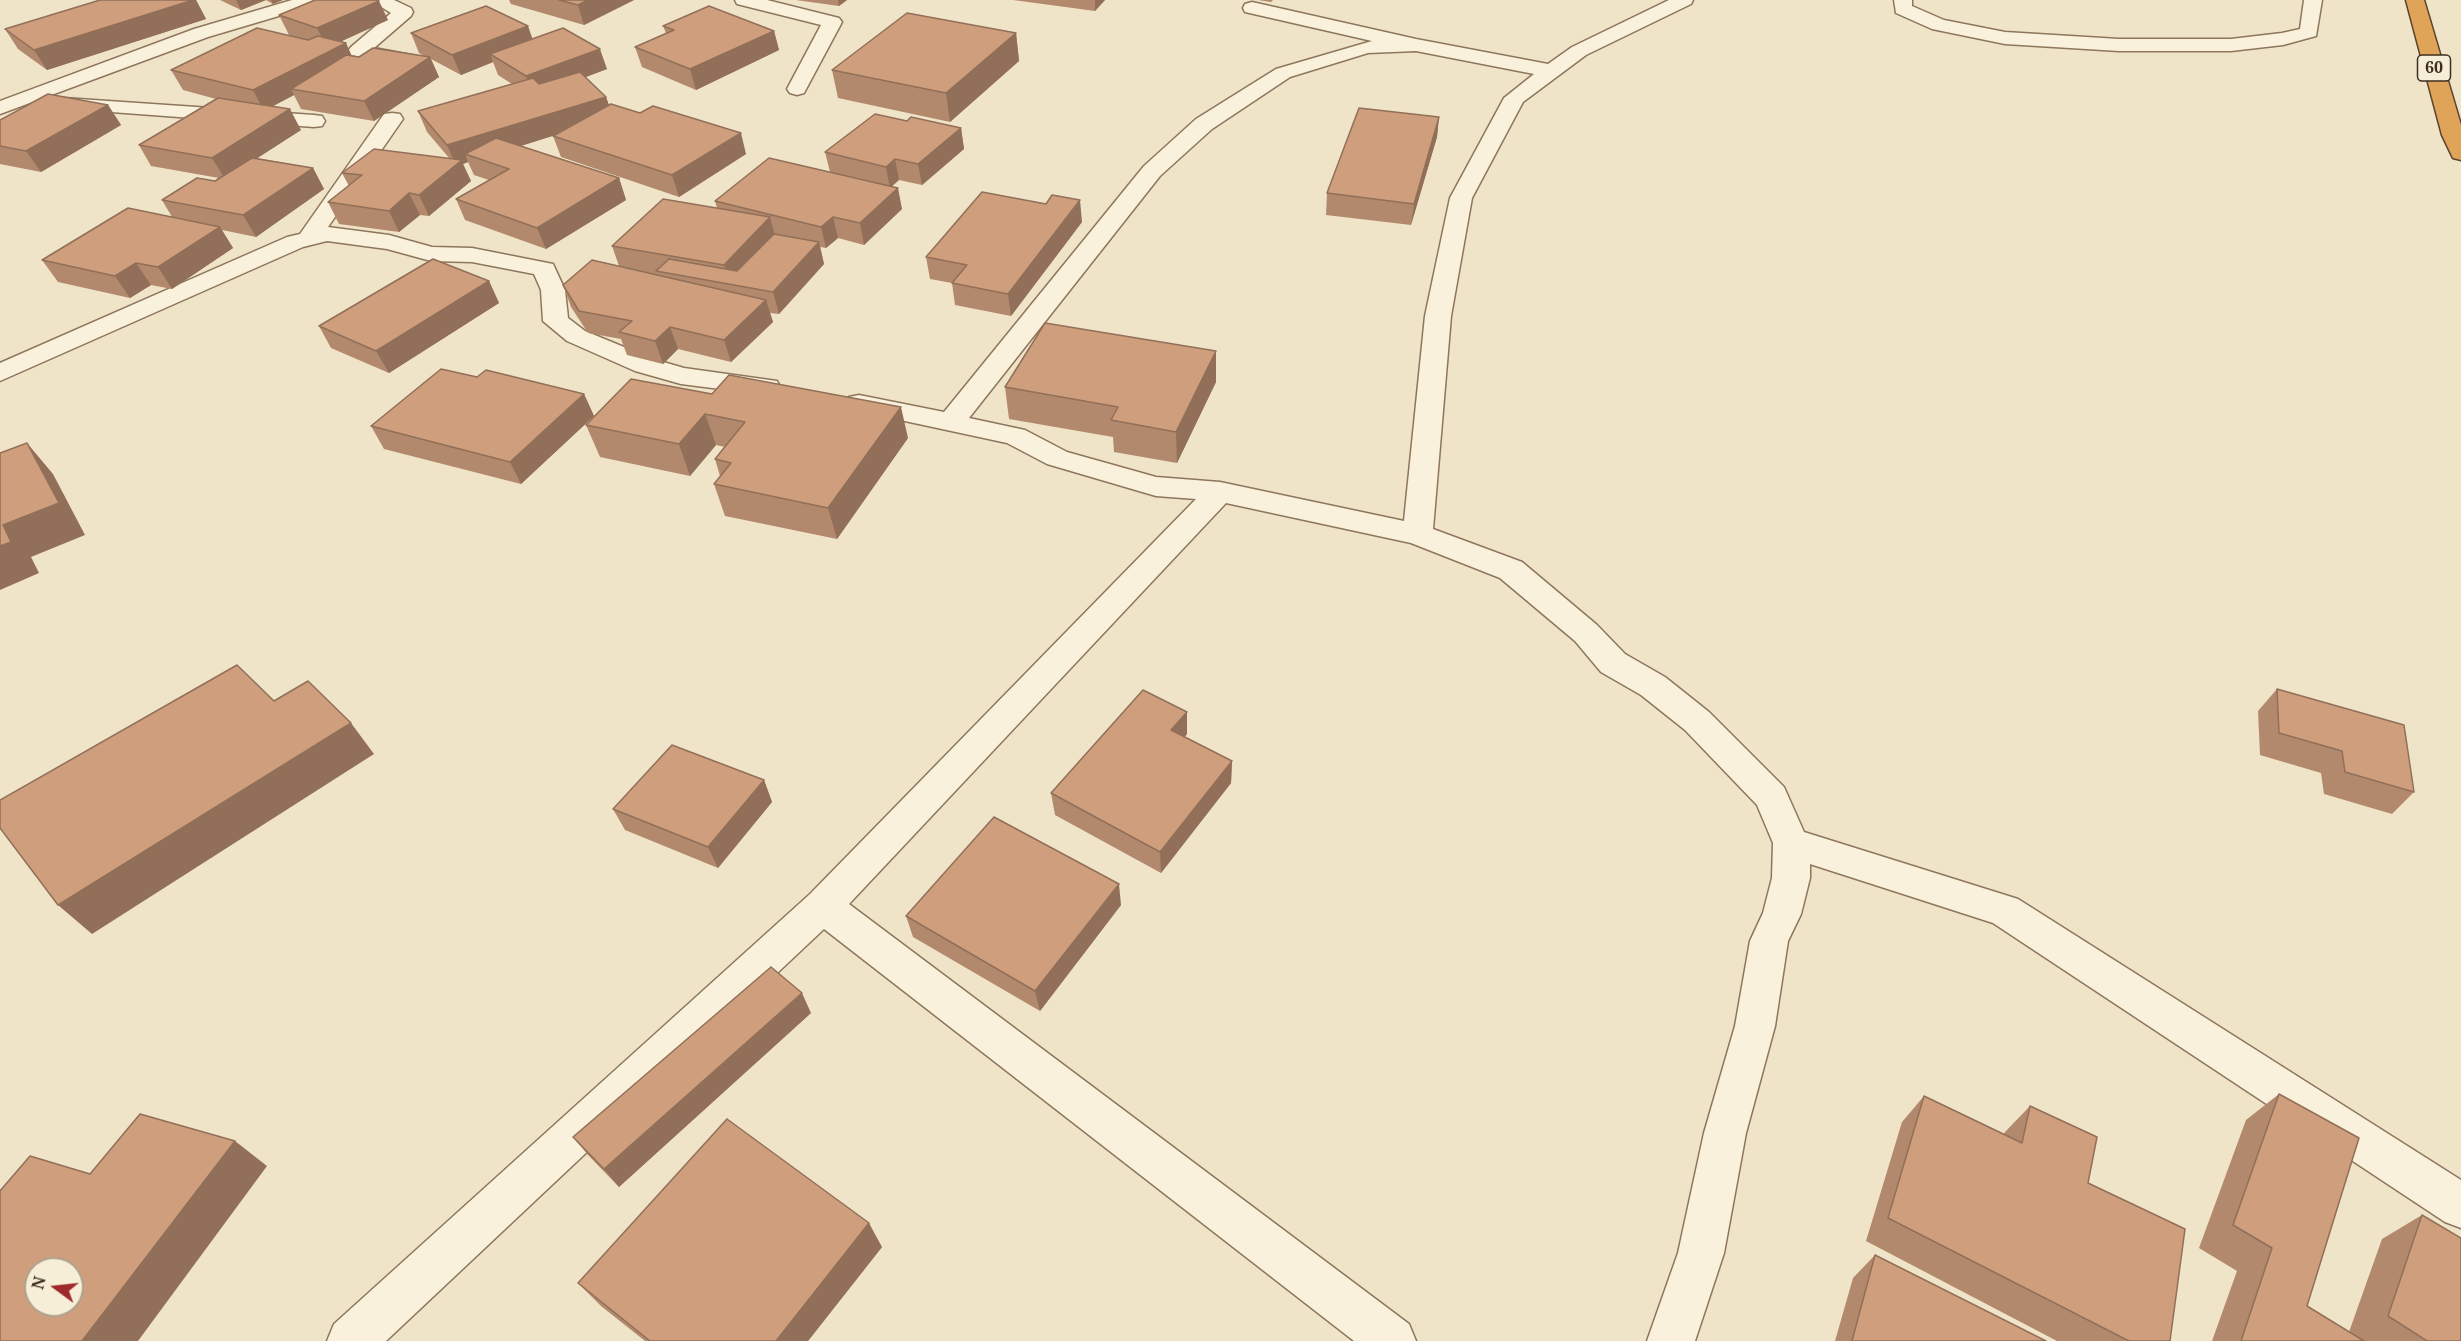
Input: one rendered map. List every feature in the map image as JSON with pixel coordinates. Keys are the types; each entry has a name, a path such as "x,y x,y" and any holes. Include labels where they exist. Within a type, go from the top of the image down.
{"highway":[{"name":"60","path":"2415,0 2453,135 2461,153"}],"street":[{"path":"0,108 201,33 312,0"},
{"path":"379,0 404,12 358,51 409,60"},
{"path":"744,0 832,22 797,89"},
{"path":"1418,534 1438,316 1461,198 1514,98 1579,51 1684,0"},
{"path":"1903,0 1903,9 1938,25 2005,38 2141,45 2231,45 2283,39 2309,32 2313,0"},
{"path":"1252,8 1416,45 1552,71"},
{"path":"951,422 1152,171 1204,124 1283,73 1366,47 1416,45"},
{"path":"20,101 314,121"},
{"path":"308,239 392,119"},
{"path":"0,373 295,242 327,234 389,242 431,254 472,255 544,269 553,290 556,321 576,336 645,365 681,376 792,390"},
{"path":"830,396 1015,436 1057,458 1156,486 1220,492 1418,534 1511,570 1586,633 1612,663 1653,686 1697,721 1771,797 1791,843 1791,878 1782,914 1769,941 1755,1026 1725,1133 1701,1253 1671,1341"},
{"path":"351,1341 824,906 1220,492"},
{"path":"1791,843 2005,911 2461,1206"},
{"path":"824,906 1392,1341"}],"building":[{"path":"100,0 193,0 34,50 5,29"},
{"path":"315,0 379,1 317,28 279,15"},
{"path":"559,0 588,0 578,5"},
{"path":"486,6 528,26 452,55 411,33"},
{"path":"709,6 774,31 690,69 635,47 674,30 663,26"},
{"path":"907,13 1016,33 946,93 832,70"},
{"path":"257,28 308,40 318,36 346,43 253,90 171,70"},
{"path":"563,28 600,49 526,76 490,54"},
{"path":"373,48 430,57 364,101 291,89 346,55 359,57"},
{"path":"580,72 606,97 447,145 418,111 533,78 539,84"},
{"path":"48,94 108,105 26,151 0,146 0,120"},
{"path":"218,98 290,109 212,158 139,145"},
{"path":"611,104 640,113 653,106 741,133 672,175 553,136"},
{"path":"1359,108 1439,117 1414,204 1327,193"},
{"path":"875,114 907,121 911,117 961,128 918,164 895,159 886,167 825,152"},
{"path":"496,138 619,178 537,228 456,199 509,169 465,154"},
{"path":"374,149 462,160 419,195 409,193 389,211 328,202 362,175 342,173"},
{"path":"252,158 313,168 243,215 162,200 197,178 215,181"},
{"path":"769,158 898,188 860,223 833,217 821,227 715,201"},
{"path":"982,192 1046,204 1052,195 1080,200 1008,294 952,283 967,265 926,257"},
{"path":"663,199 770,217 724,265 612,246"},
{"path":"128,208 220,227 158,267 136,263 115,276 42,260"},
{"path":"774,234 819,242 773,292 656,271 669,259 737,271"},
{"path":"433,259 489,281 376,351 319,326"},
{"path":"592,260 766,300 724,340 670,327 655,341 619,332 632,321 579,311 563,285"},
{"path":"1045,323 1216,351 1176,432 1111,420 1118,407 1005,387"},
{"path":"441,369 477,377 486,370 584,394 510,462 371,426"},
{"path":"729,375 901,407 828,508 714,484 731,463 715,459 745,422 705,414 679,444 586,425 631,379 712,394"},
{"path":"27,443 59,503 3,525 11,542 0,546 0,453"},
{"path":"237,665 274,701 308,681 351,723 58,905 0,828 0,800"},
{"path":"2277,689 2404,725 2414,792 2345,772 2342,751 2279,733"},
{"path":"1143,690 1187,712 1171,730 1232,761 1160,852 1051,793"},
{"path":"672,745 764,780 708,847 613,809"},
{"path":"994,817 1119,884 1035,991 906,916"},
{"path":"771,967 802,993 604,1169 573,1137"},
{"path":"2279,1094 2359,1138 2307,1306 2364,1341 2241,1341 2272,1248 2233,1225"},
{"path":"1924,1096 2022,1143 2030,1106 2097,1137 2088,1183 2185,1229 2170,1341 2129,1341 1888,1218"},
{"path":"140,1114 235,1141 82,1341 0,1341 0,1191 30,1156 90,1174"},
{"path":"727,1119 869,1223 776,1341 650,1341 578,1283"},
{"path":"2422,1215 2461,1238 2461,1341 2427,1341 2388,1316"},
{"path":"1875,1255 2046,1341 1852,1341"}]}
